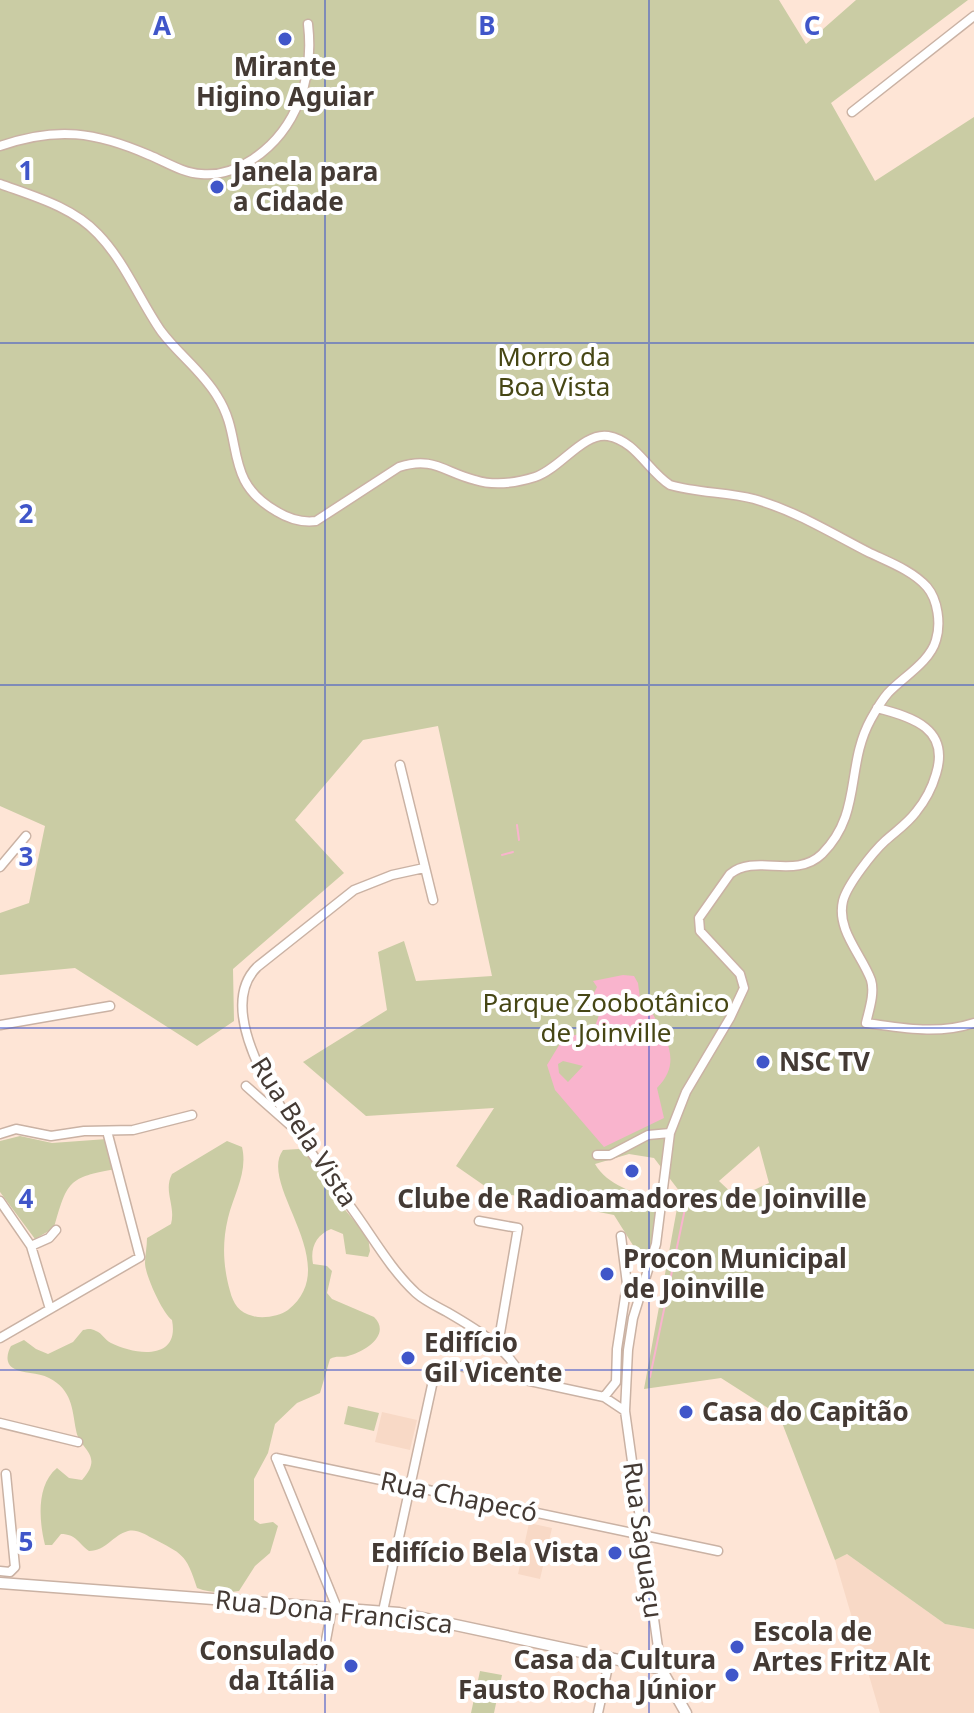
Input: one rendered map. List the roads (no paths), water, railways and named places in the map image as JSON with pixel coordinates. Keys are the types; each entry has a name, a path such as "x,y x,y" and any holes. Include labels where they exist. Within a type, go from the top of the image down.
{"main road":[{"name":"Rua Dona Francisca","path":"0,1583 383,1611 661,1669"},
{"path":"661,1669 686,1713"}],"street":[{"path":"852,112 974,16"},
{"path":"0,146 30,136 94,136 114,140 199,174 236,169 280,137 294,115 311,52 308,24"},
{"path":"0,184 68,212 97,233 120,262 167,338 220,399 229,417 243,481 262,503 297,521 316,521 399,467 413,462 426,462 479,481 499,484 521,481 550,471 592,438 612,436 633,449 659,478 670,485 749,498 781,507 894,565 927,587 937,606 936,640 923,660 889,691 877,708 857,749 850,806 822,853 797,866 736,869 699,918 700,931 740,974 744,988 686,1092 670,1133 656,1244 633,1318 622,1375 604,1397"},
{"path":"877,708 912,718 923,725 939,748 940,761 933,784 918,811 883,842 849,888 843,902 846,930 872,988 866,1023 930,1031 974,1023"},
{"path":"400,765 433,900"},
{"path":"0,867 26,836"},
{"name":"Rua Bela Vista","path":"424,868 392,875 354,890 248,975 242,1005 249,1046 265,1081 297,1131 412,1290 498,1345 510,1357 523,1379"},
{"path":"0,1025 110,1006"},
{"path":"246,1086 297,1131"},
{"path":"0,1134 16,1129 51,1136 143,1128 192,1115"},
{"path":"0,1338 140,1257 107,1131"},
{"path":"597,1155 610,1155 648,1135 670,1133"},
{"path":"0,1201 31,1246 50,1309"},
{"path":"479,1221 518,1228 498,1345"},
{"path":"31,1246 49,1238 56,1230"},
{"path":"621,1236 627,1275 620,1325 622,1375"},
{"path":"620,1325 633,1318"},
{"path":"620,1325 630,1335"},
{"path":"383,1611 434,1376 440,1366 450,1364 604,1397 625,1411"},
{"name":"Rua Saguaçu","path":"622,1375 661,1669"},
{"path":"0,1423 78,1442"},
{"name":"Rua Chapecó","path":"335,1608 276,1458 718,1551"},
{"path":"0,1571 10,1572 15,1567 6,1474"},
{"path":"321,1667 335,1608"},
{"path":"598,1713 610,1657"}],"waterway":[{"path":"517,825 519,840"},
{"path":"502,855 513,852"},
{"path":"650,1377 687,1199"}],"place":[{"name":"Mirante Higino Aguiar","path":"285,39"},
{"name":"Janela para a Cidade","path":"217,187"},
{"name":"NSC TV","path":"763,1062"},
{"name":"Clube de Radioamadores de Joinville","path":"632,1171"},
{"name":"Procon Municipal de Joinville","path":"607,1274"},
{"name":"Edifício Gil Vicente","path":"408,1358"},
{"name":"Casa do Capitão","path":"686,1412"},
{"name":"Edifício Bela Vista","path":"615,1553"},
{"name":"Escola de Artes Fritz Alt","path":"737,1647"},
{"name":"Consulado da Itália","path":"351,1666"},
{"name":"Casa da Cultura Fausto Rocha Júnior","path":"732,1675"}],"park label":[{"name":"Morro da Boa Vista","path":"554,372"},
{"name":"Parque Zoobotânico de Joinville","path":"606,1018"}]}
